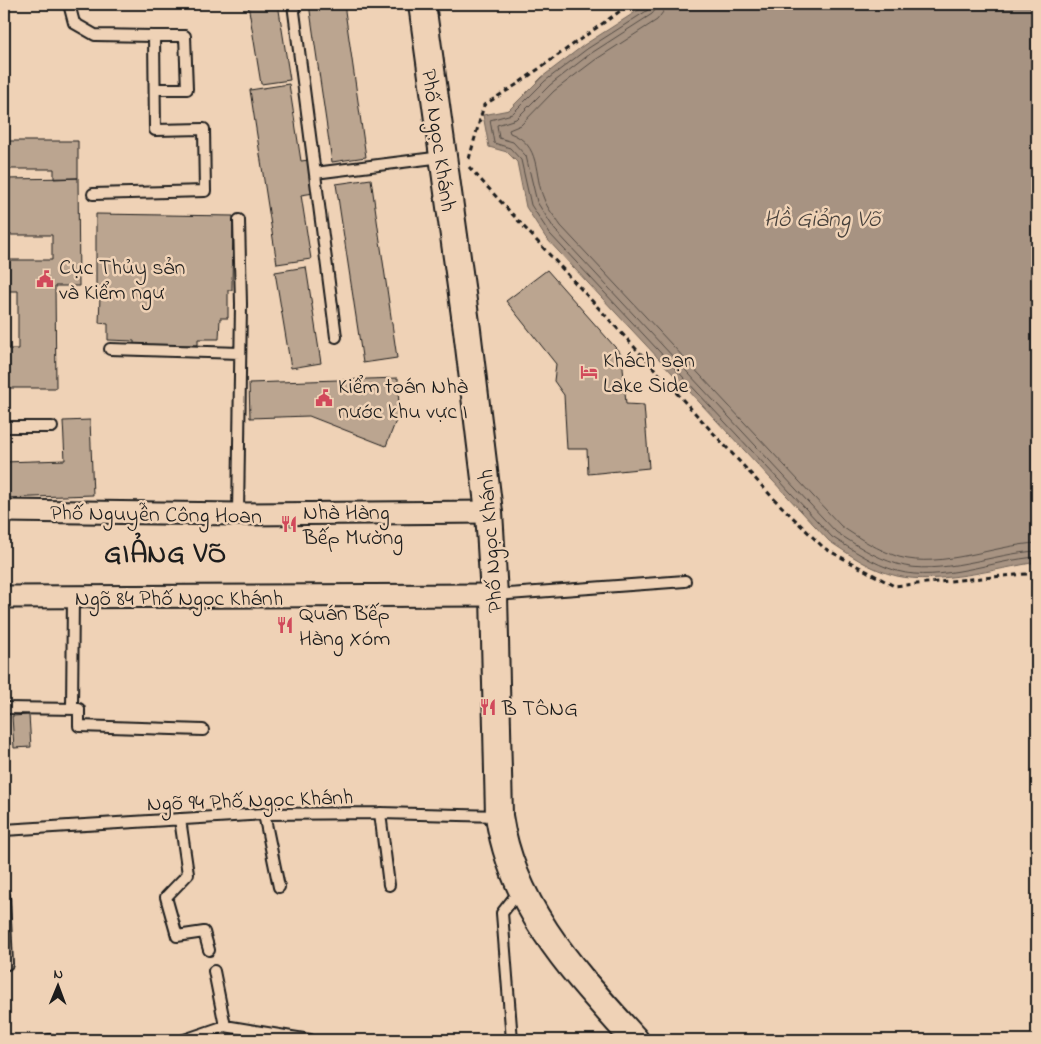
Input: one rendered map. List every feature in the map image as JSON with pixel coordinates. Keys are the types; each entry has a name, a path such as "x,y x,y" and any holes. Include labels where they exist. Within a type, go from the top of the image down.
{"street":[{"name":"Phố Ngọc Khánh","path":"422,4 467,330 489,512 494,595 499,816 506,850 530,907 554,944 584,982 635,1040"},
{"name":"Phố Nguyễn Công Hoan","path":"4,511 238,514 489,512"},
{"name":"Ngõ 84 Phố Ngọc Khánh","path":"4,597 494,595"}],"lane":[{"path":"68,4 74,23 95,35 185,36 186,89 155,89"},
{"path":"293,4 336,337"},
{"path":"93,194 205,191 204,130 155,130 154,36"},
{"path":"315,173 442,157"},
{"path":"238,514 241,304 239,220"},
{"path":"110,349 240,353"},
{"path":"4,427 52,427"},
{"name":"Ngõ 84 Phố Ngọc Khánh","path":"494,595 685,581"},
{"path":"72,708 73,597"},
{"path":"4,708 79,709 79,726 203,730"},
{"path":"264,814 279,887"},
{"name":"Ngõ 94 Phố Ngọc Khánh","path":"4,830 264,814 499,816"},
{"path":"380,814 389,885"},
{"path":"180,819 188,874 166,897 177,936 204,932 209,950"},
{"path":"512,1040 502,913 521,889"},
{"path":"4,896 7,964"},
{"path":"214,970 225,1026"},
{"path":"184,1040 225,1026 262,1036 310,1040"}],"path":[{"path":"630,4 516,85 484,105 467,165 774,498 824,548 894,586 1037,573"}],"water":[{"name":"Hồ Giảng Võ","path":"648,4 1037,4 1037,562 967,575 930,579 897,576 887,573 861,562 845,552 829,541 546,238 526,207 517,162 507,152 489,147 483,115 509,110 542,77 584,45"}],"building":[{"path":"248,4 278,4 290,80 261,84"},
{"path":"309,4 344,4 366,157 332,162"},
{"path":"289,84 301,161 309,160 314,193 301,195 311,259 277,264 250,90"},
{"path":"4,141 78,141 78,178 54,179 54,169 4,169"},
{"path":"78,178 79,286 55,286 56,388 4,388 4,349 18,349 18,291 6,291 6,260 52,260 52,235 4,235 4,179"},
{"path":"371,179 397,358 363,363 336,184"},
{"path":"96,214 233,216 232,290 228,290 228,318 220,318 219,339 198,339 198,345 134,345 134,341 108,340 108,324 99,323 100,296 96,296"},
{"path":"306,267 321,363 291,368 275,272"},
{"name":"Khách sạn Lake Side","path":"547,270 622,355 626,404 644,405 649,468 588,474 587,449 567,449 564,395 554,381 556,364 506,301"},
{"name":"Kiểm toán Nhà nước khu vực I","path":"398,378 399,413 386,446 309,416 250,418 249,383"},
{"path":"90,420 93,495 4,498 4,462 65,460 63,421"},
{"path":"29,715 31,747 14,748 12,716"}],"place":[{"name":"Cục Thủy sản và Kiểm ngư","path":"45,279"},
{"name":"Khách sạn Lake Side","path":"589,372"},
{"name":"Kiểm toán Nhà nước khu vực I","path":"324,398"},
{"name":"Nhà Hàng Bếp Mường","path":"289,524"},
{"name":"Quán Bếp Hàng Xóm","path":"285,625"},
{"name":"B TÔNG","path":"488,707"}],"district":[{"name":"GIẢNG VÕ","path":"165,552"}]}
